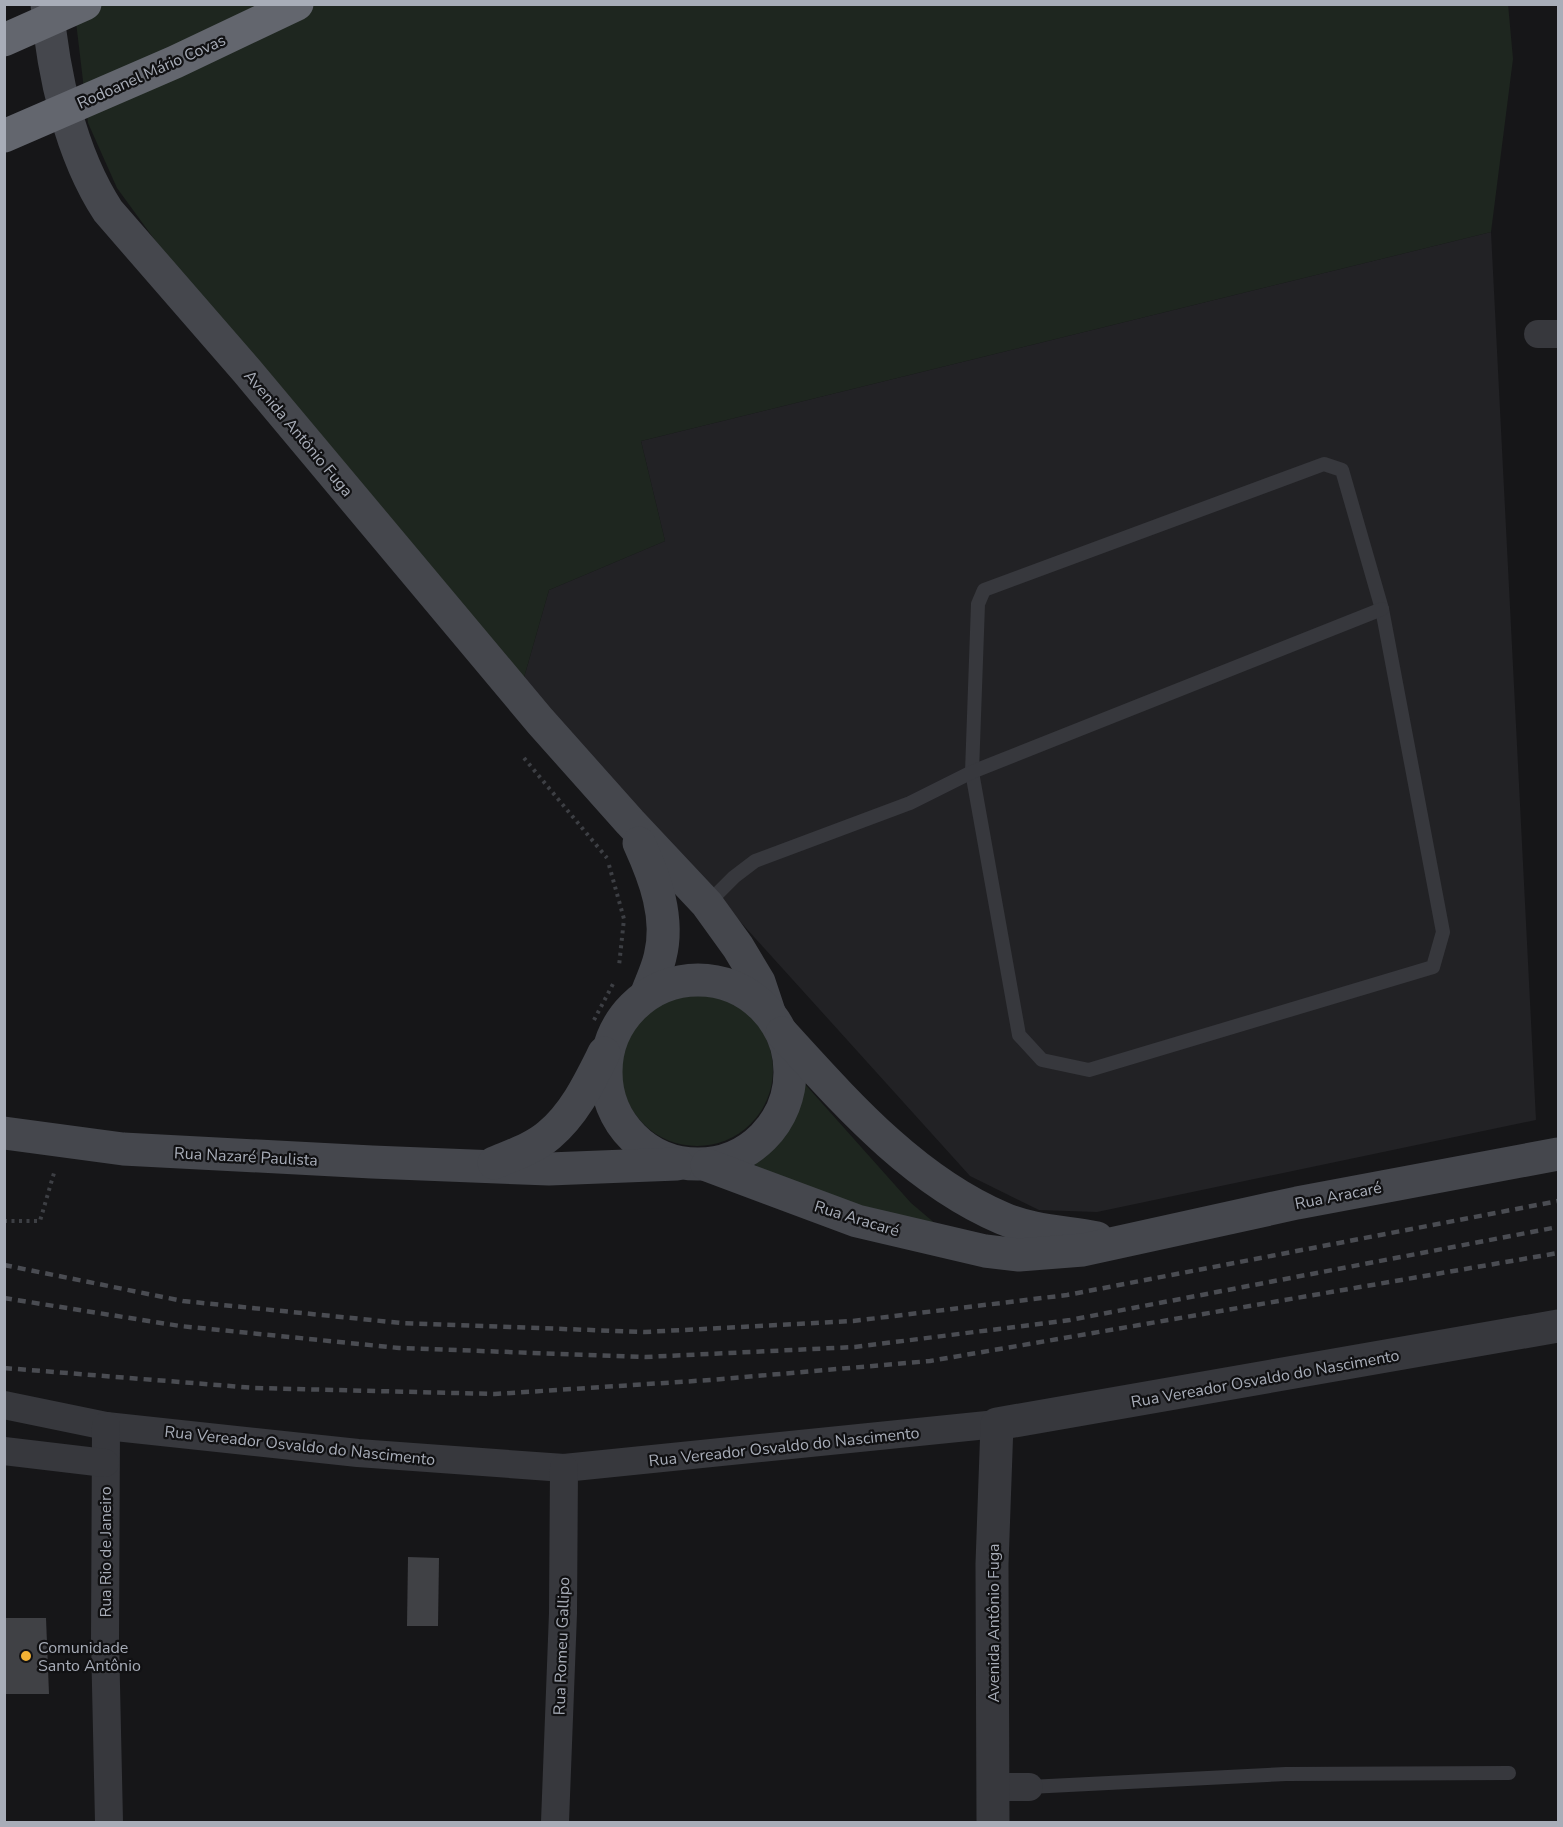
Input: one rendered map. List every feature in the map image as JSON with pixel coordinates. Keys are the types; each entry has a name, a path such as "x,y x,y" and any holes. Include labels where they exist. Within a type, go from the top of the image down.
{"highway":[{"path":"4,40 85,4"},
{"name":"Rodoanel Mário Covas","path":"4,136 175,62 297,4"}],"main road":[{"name":"Avenida Antônio Fuga","path":"47,4 56,68 79,156 92,187 108,211 254,380 540,721 707,904 738,946 759,982 775,1022"},
{"name":"Avenida Antônio Fuga","path":"630,822 659,892 663,924 661,956 647,993"},
{"path":"711,979 743,990 775,1022 790,1062 789,1091 778,1119 759,1142 735,1158 692,1164 649,1152 626,1132 610,1105 600,1036 647,993 678,981 711,979"},
{"name":"Rua Aracaré","path":"775,1022 875,1130 912,1163 966,1200 1004,1219 1028,1226 1119,1242"},
{"name":"Rua Nazaré Paulista","path":"489,1166 531,1147 548,1136 568,1115 582,1096 600,1036"},
{"name":"Rua Nazaré Paulista","path":"4,1133 123,1149 372,1162 549,1169 692,1164"},
{"name":"Rua Aracaré","path":"692,1164 857,1221 985,1251 1019,1255 1083,1250 1297,1203 1558,1154"}],"street":[{"name":"Rua Vereador Osvaldo do Nascimento","path":"4,1405 106,1426 358,1453 564,1468 997,1424 1558,1326"},
{"name":"Avenida Antônio Fuga","path":"993,1822 992,1564 997,1424"},
{"name":"Rua Rio de Janeiro","path":"106,1426 105,1640 109,1822"},
{"path":"4,1451 105,1463"},
{"name":"Rua Romeu Gallipo","path":"555,1822 563,1613 564,1468"},
{"path":"992,1787 1029,1787"}],"lane":[{"path":"1324,464 1342,470 1382,609 1443,932 1432,967 1089,1070 1042,1060 1019,1035 972,772 978,604 984,590 1324,464"},
{"path":"707,904 734,877 755,861 910,803 972,772 1382,609"},
{"path":"1029,1787 1286,1774 1509,1773"}],"path":[{"path":"524,758 608,858 624,920 618,976 600,1036"},
{"path":"4,1221 40,1221"}],"shaded area":[{"path":"1508,4 1513,59 1491,232 641,441 665,541 549,590 523,681 176,269 117,188 88,123 74,5"},
{"path":"1491,232 1536,1120 1097,1212 1039,1210 970,1176 523,681 549,590 665,541 641,441"},
{"path":"697,994 726,1000 751,1016 767,1041 773,1070 767,1099 751,1124 726,1140 697,1146 668,1140 643,1124 627,1099 621,1070 627,1041 643,1016 668,1000"},
{"path":"804,1083 911,1203 937,1225 869,1209 772,1176 754,1164 782,1138 795,1114"}],"building":[{"path":"408,1557 439,1558 438,1626 407,1626"},
{"name":"Comunidade Santo Antônio","path":"5,1618 46,1618 49,1694 5,1694"}],"railway":[{"path":"4,1265 183,1301 401,1323 645,1332 853,1321 1067,1295 1558,1201"},
{"path":"4,1298 180,1326 399,1348 645,1357 855,1347 1070,1320 1558,1227"},
{"path":"4,1368 255,1388 495,1394 710,1380 930,1361 1558,1253"}],"place":[{"name":"Comunidade Santo Antônio","path":"26,1656"}]}
